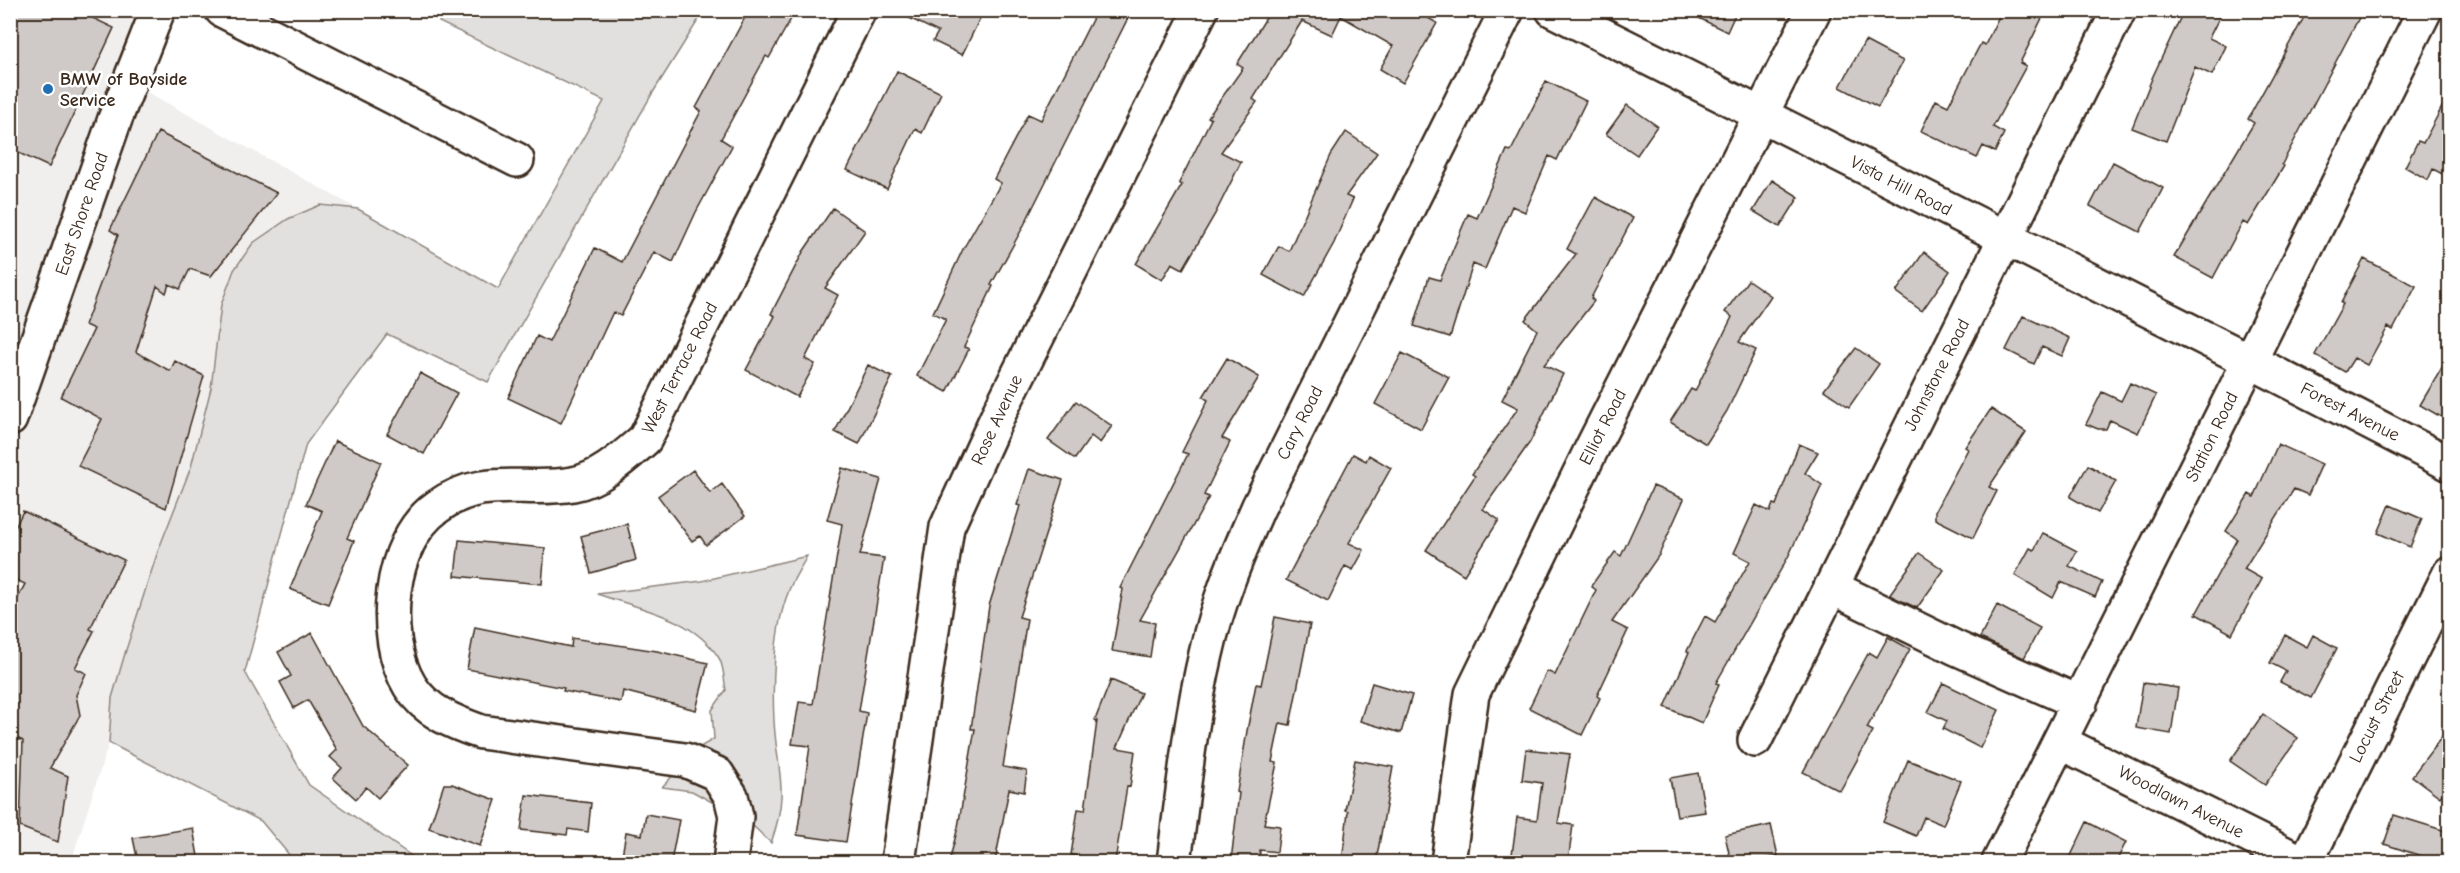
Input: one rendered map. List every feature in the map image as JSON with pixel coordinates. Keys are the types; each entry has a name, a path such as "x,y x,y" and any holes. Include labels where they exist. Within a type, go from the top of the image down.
{"street":[{"path":"222,10 517,160"},
{"name":"West Terrace Road","path":"730,862 736,816 731,796 717,774 686,760 482,732 450,721 428,706 410,686 394,641 392,610 398,564 408,541 436,507 470,490 502,484 549,487 576,484 616,465 645,439 859,10"},
{"name":"Rose Avenue","path":"898,862 947,527 999,411 1201,10"},
{"name":"Cary Road","path":"1174,862 1197,698 1206,653 1227,580 1258,508 1506,10"},
{"name":"Vista Hill Road","path":"1553,10 2250,361"},
{"name":"Elliot Road","path":"1448,862 1472,694 1814,10"},
{"name":"Johnstone Road","path":"1755,740 2119,10"},
{"name":"Station Road","path":"1999,862 2425,10"},
{"name":"East Shore Road","path":"10,419 156,11"},
{"name":"Forest Avenue","path":"2250,361 2450,464"},
{"name":"Locust Street","path":"2306,862 2450,573"},
{"path":"1831,587 2080,703"},
{"name":"Woodlawn Avenue","path":"2060,742 2301,862"}],"shaded area":[{"path":"10,11 158,11 129,82 358,209 172,545 71,862 11,862"},
{"path":"444,11 704,11 652,94 488,382 387,334 306,444 245,672 309,785 420,862 295,862 261,821 109,743 112,698 158,551 191,467 211,388 221,305 234,270 253,243 288,219 320,205 358,209 498,289 604,101 439,22"},
{"path":"807,556 794,579 783,607 777,639 773,706 781,795 777,825 771,843 750,823 692,791 662,787 700,747 714,739 712,710 726,690 719,658 708,644 680,624 648,610 597,594 702,581"}],"building":[{"name":"BMW of Bayside Service","path":"10,10 76,10 114,28 49,167 10,149"},
{"path":"749,10 796,10 769,58 766,56 721,139 732,146 696,212 673,262 654,252 621,316 613,312 561,423 508,398 537,336 549,342 595,248 622,262 701,111 696,108"},
{"path":"893,10 984,10 962,55 933,41 938,32"},
{"path":"1097,10 1132,10 1022,229 991,285 993,286 964,347 969,349 947,392 917,376 946,319 933,313 963,249 1001,183 994,179 1028,114 1041,120"},
{"path":"1271,10 1414,10 1437,23 1403,83 1380,69 1393,46 1341,16 1332,35 1302,21 1253,99 1257,102 1221,152 1241,162 1215,214 1183,269 1172,263 1162,280 1136,264 1182,185 1179,183 1211,119 1208,117 1243,68 1237,64"},
{"path":"1683,10 1737,10 1727,32"},
{"path":"2002,10 2046,10 2020,63 2026,66 1993,127 2004,133 1995,152 1983,146 1977,158 1921,131 1936,100 1948,106 1981,43 1985,45"},
{"path":"2184,10 2223,10 2209,38 2226,46 2212,75 2195,67 2166,141 2132,128"},
{"path":"2308,10 2363,10 2282,164 2284,166 2248,225 2243,222 2213,278 2174,257 2254,123 2248,119"},
{"path":"1865,41 1903,61 1878,107 1840,87"},
{"path":"897,71 941,93 922,133 915,129 887,189 847,170"},
{"path":"1546,81 1586,101 1557,160 1549,156 1525,212 1512,206 1485,269 1473,264 1450,337 1414,326 1429,277 1440,280 1468,214 1477,218 1507,150 1511,151"},
{"path":"2450,92 2450,178 2433,169 2428,180 2405,167 2418,141 2423,143"},
{"path":"1627,105 1657,126 1637,155 1606,134"},
{"path":"158,132 277,193 211,276 190,269 180,289 169,284 166,293 157,286 136,352 170,371 175,361 204,376 166,508 78,466 102,419 61,397 94,329 85,325 118,235 110,230"},
{"path":"1346,132 1377,153 1346,196 1353,199 1334,243 1304,297 1263,275 1279,246 1289,251 1331,155"},
{"path":"2113,162 2163,188 2140,232 2090,206"},
{"path":"1772,180 1799,197 1780,227 1753,211"},
{"path":"1595,197 1633,218 1591,298 1594,301 1544,365 1563,374 1530,442 1483,509 1499,520 1464,575 1426,550 1475,476 1472,474 1518,408 1502,400 1537,330 1525,320 1576,254 1567,249"},
{"path":"833,208 865,231 825,288 838,295 805,359 815,364 797,397 746,370 775,316 771,314 803,252"},
{"path":"1924,252 1950,271 1922,311 1896,292"},
{"path":"2364,259 2416,286 2393,330 2388,327 2367,365 2354,358 2345,372 2315,355"},
{"path":"1748,280 1771,296 1739,342 1756,350 1727,411 1706,444 1670,422 1691,389 1695,391 1732,317 1725,312"},
{"path":"2023,316 2070,338 2062,356 2042,347 2034,364 2006,350"},
{"path":"1856,348 1879,364 1849,407 1824,390"},
{"path":"1402,353 1449,377 1421,429 1375,404"},
{"path":"2450,354 2450,422 2420,405"},
{"path":"1227,358 1259,377 1222,438 1230,442 1204,495 1209,497 1140,620 1155,623 1150,657 1112,651 1123,589 1120,588 1188,454 1182,452 1208,400 1203,397"},
{"path":"868,365 892,377 859,444 835,432"},
{"path":"420,373 457,393 424,454 387,434"},
{"path":"2130,383 2156,395 2138,433 2110,420 2106,429 2098,429 2086,424 2102,392 2121,401"},
{"path":"1076,401 1112,426 1100,443 1091,436 1075,459 1048,440"},
{"path":"1991,409 2026,432 1989,487 1997,491 1973,538 1935,519 1935,511 1968,449 1965,447"},
{"path":"335,441 381,462 347,538 354,541 328,604 290,589 322,511 306,504"},
{"path":"1799,444 1818,452 1805,473 1822,485 1788,557 1716,683 1719,684 1702,723 1665,707 1689,652 1687,651 1705,616 1715,622 1750,561 1734,553 1756,505 1770,512 1773,504 1776,505"},
{"path":"2278,444 2322,464 2308,495 2294,489 2244,569 2262,579 2232,634 2196,614 2237,539 2226,531 2249,494 2254,497"},
{"path":"1353,454 1366,461 1369,455 1391,468 1349,543 1364,550 1353,570 1345,566 1328,601 1286,580"},
{"path":"2088,465 2116,481 2098,513 2070,497"},
{"path":"842,468 881,479 860,555 884,558 859,711 867,713 846,842 797,835 810,746 792,744 799,702 813,704 842,524 827,520"},
{"path":"1029,469 1063,480 1019,617 1027,619 1003,767 1027,771 1024,792 1009,789 995,862 949,862 958,827 975,729 971,729 989,606"},
{"path":"693,470 710,493 722,484 745,516 706,545 700,536 692,541 658,496"},
{"path":"1653,486 1684,499 1659,555 1612,622 1628,630 1597,696 1600,698 1582,735 1529,708 1547,671 1555,675 1596,590 1591,586 1615,552 1621,556"},
{"path":"2390,505 2422,519 2410,547 2378,533"},
{"path":"23,511 124,560 90,629 94,631 75,668 86,673 76,695 80,715 50,768 68,776 58,842 20,827 23,741 10,735 10,613 25,584 10,577 10,538"},
{"path":"627,524 636,560 591,573 581,536"},
{"path":"2043,533 2077,551 2069,566 2102,582 2095,597 2061,582 2053,598 2015,575 2030,548 2034,550"},
{"path":"459,540 545,548 542,584 455,576"},
{"path":"1919,553 1944,570 1917,608 1889,595"},
{"path":"1997,605 2040,628 2024,658 1980,638"},
{"path":"1275,617 1310,624 1290,725 1280,723 1272,762 1277,763 1264,824 1280,826 1277,852 1260,850 1259,862 1231,861 1239,793 1237,792 1247,731 1256,684 1261,685"},
{"path":"475,627 571,647 572,638 657,651 708,663 696,710 623,691 621,702 467,669"},
{"path":"312,633 363,726 408,765 378,798 366,787 356,799 333,778 342,768 330,757 337,750 308,700 294,708 280,682 291,676 278,652"},
{"path":"2285,635 2307,647 2313,635 2337,648 2311,698 2280,682 2286,671 2270,663"},
{"path":"1888,637 1910,649 1867,728 1873,731 1840,791 1803,772 1869,652 1877,657"},
{"path":"1111,680 1141,693 1117,748 1135,751 1115,862 1071,855 1078,809 1085,810 1097,721 1095,720"},
{"path":"1372,683 1412,695 1401,733 1360,721"},
{"path":"1943,683 1999,710 1980,748 1943,729 1947,721 1928,712"},
{"path":"2143,683 2178,688 2171,734 2136,728"},
{"path":"2263,714 2298,738 2265,785 2230,761"},
{"path":"2450,726 2450,784 2440,797 2412,776"},
{"path":"1526,749 1570,754 1558,823 1573,825 1568,862 1511,862 1517,817 1537,820 1542,783 1522,780"},
{"path":"1355,760 1393,767 1376,862 1342,862 1348,811 1345,810"},
{"path":"1908,760 1961,781 1943,825 1924,817 1916,836 1883,822"},
{"path":"1698,773 1705,812 1677,816 1670,778"},
{"path":"444,784 452,784 496,800 480,846 429,828"},
{"path":"526,795 591,803 588,832 568,829 567,835 521,830"},
{"path":"646,814 679,820 671,862 621,862 626,832 642,835"},
{"path":"2394,815 2449,832 2440,862 2384,844"},
{"path":"2087,822 2126,842 2116,862 2068,862"},
{"path":"1771,825 1778,856 1747,862 1731,862 1725,835"},
{"path":"193,828 199,862 138,862 133,838"}],"place":[{"name":"BMW of Bayside Service","path":"48,89"}]}
